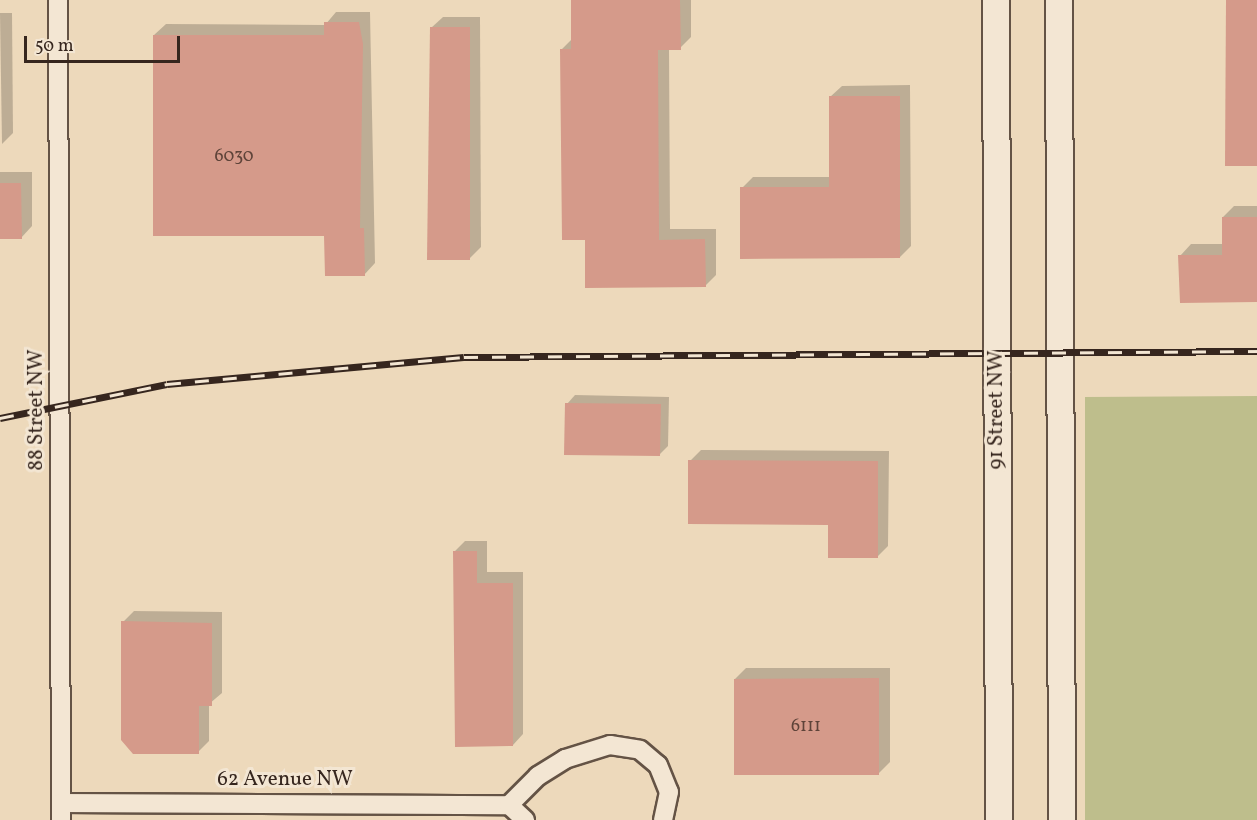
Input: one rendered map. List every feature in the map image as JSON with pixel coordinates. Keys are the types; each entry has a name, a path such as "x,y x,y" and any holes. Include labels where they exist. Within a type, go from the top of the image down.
{"main road":[{"name":"91 Street NW","path":"996,0 999,820"},
{"path":"1059,0 1062,820"}],"street":[{"name":"88 Street NW","path":"58,0 61,812"},
{"path":"525,820 509,805 538,776 565,759 610,745 640,750 658,765 669,792 663,820"},
{"name":"62 Avenue NW","path":"61,812 509,805"}],"green space":[{"path":"1257,396 1257,820 1085,820 1085,397"}],"building":[{"path":"571,0 680,0 681,50 658,50 659,240 705,239 706,287 585,288 585,240 562,240 560,49 571,49"},
{"path":"1226,0 1257,0 1257,166 1225,166"},
{"path":"324,22 359,22 363,44 360,228 364,228 365,276 325,276 324,236 153,236 153,35 324,35"},
{"path":"430,27 470,27 470,260 427,260"},
{"path":"829,96 900,96 900,258 740,259 740,187 829,187"},
{"path":"0,183 21,183 22,239 0,239"},
{"path":"1222,217 1257,217 1257,302 1180,303 1178,255 1222,255"},
{"path":"565,403 661,404 660,456 564,455"},
{"path":"688,460 878,461 878,558 828,558 828,525 688,524"},
{"path":"453,551 477,551 477,583 513,583 513,746 455,747"},
{"path":"121,621 212,623 212,706 199,706 199,754 133,754 121,740"},
{"path":"879,678 879,775 734,775 734,679"}],"railway":[{"path":"0,418 167,384 464,357 1257,351"}]}
